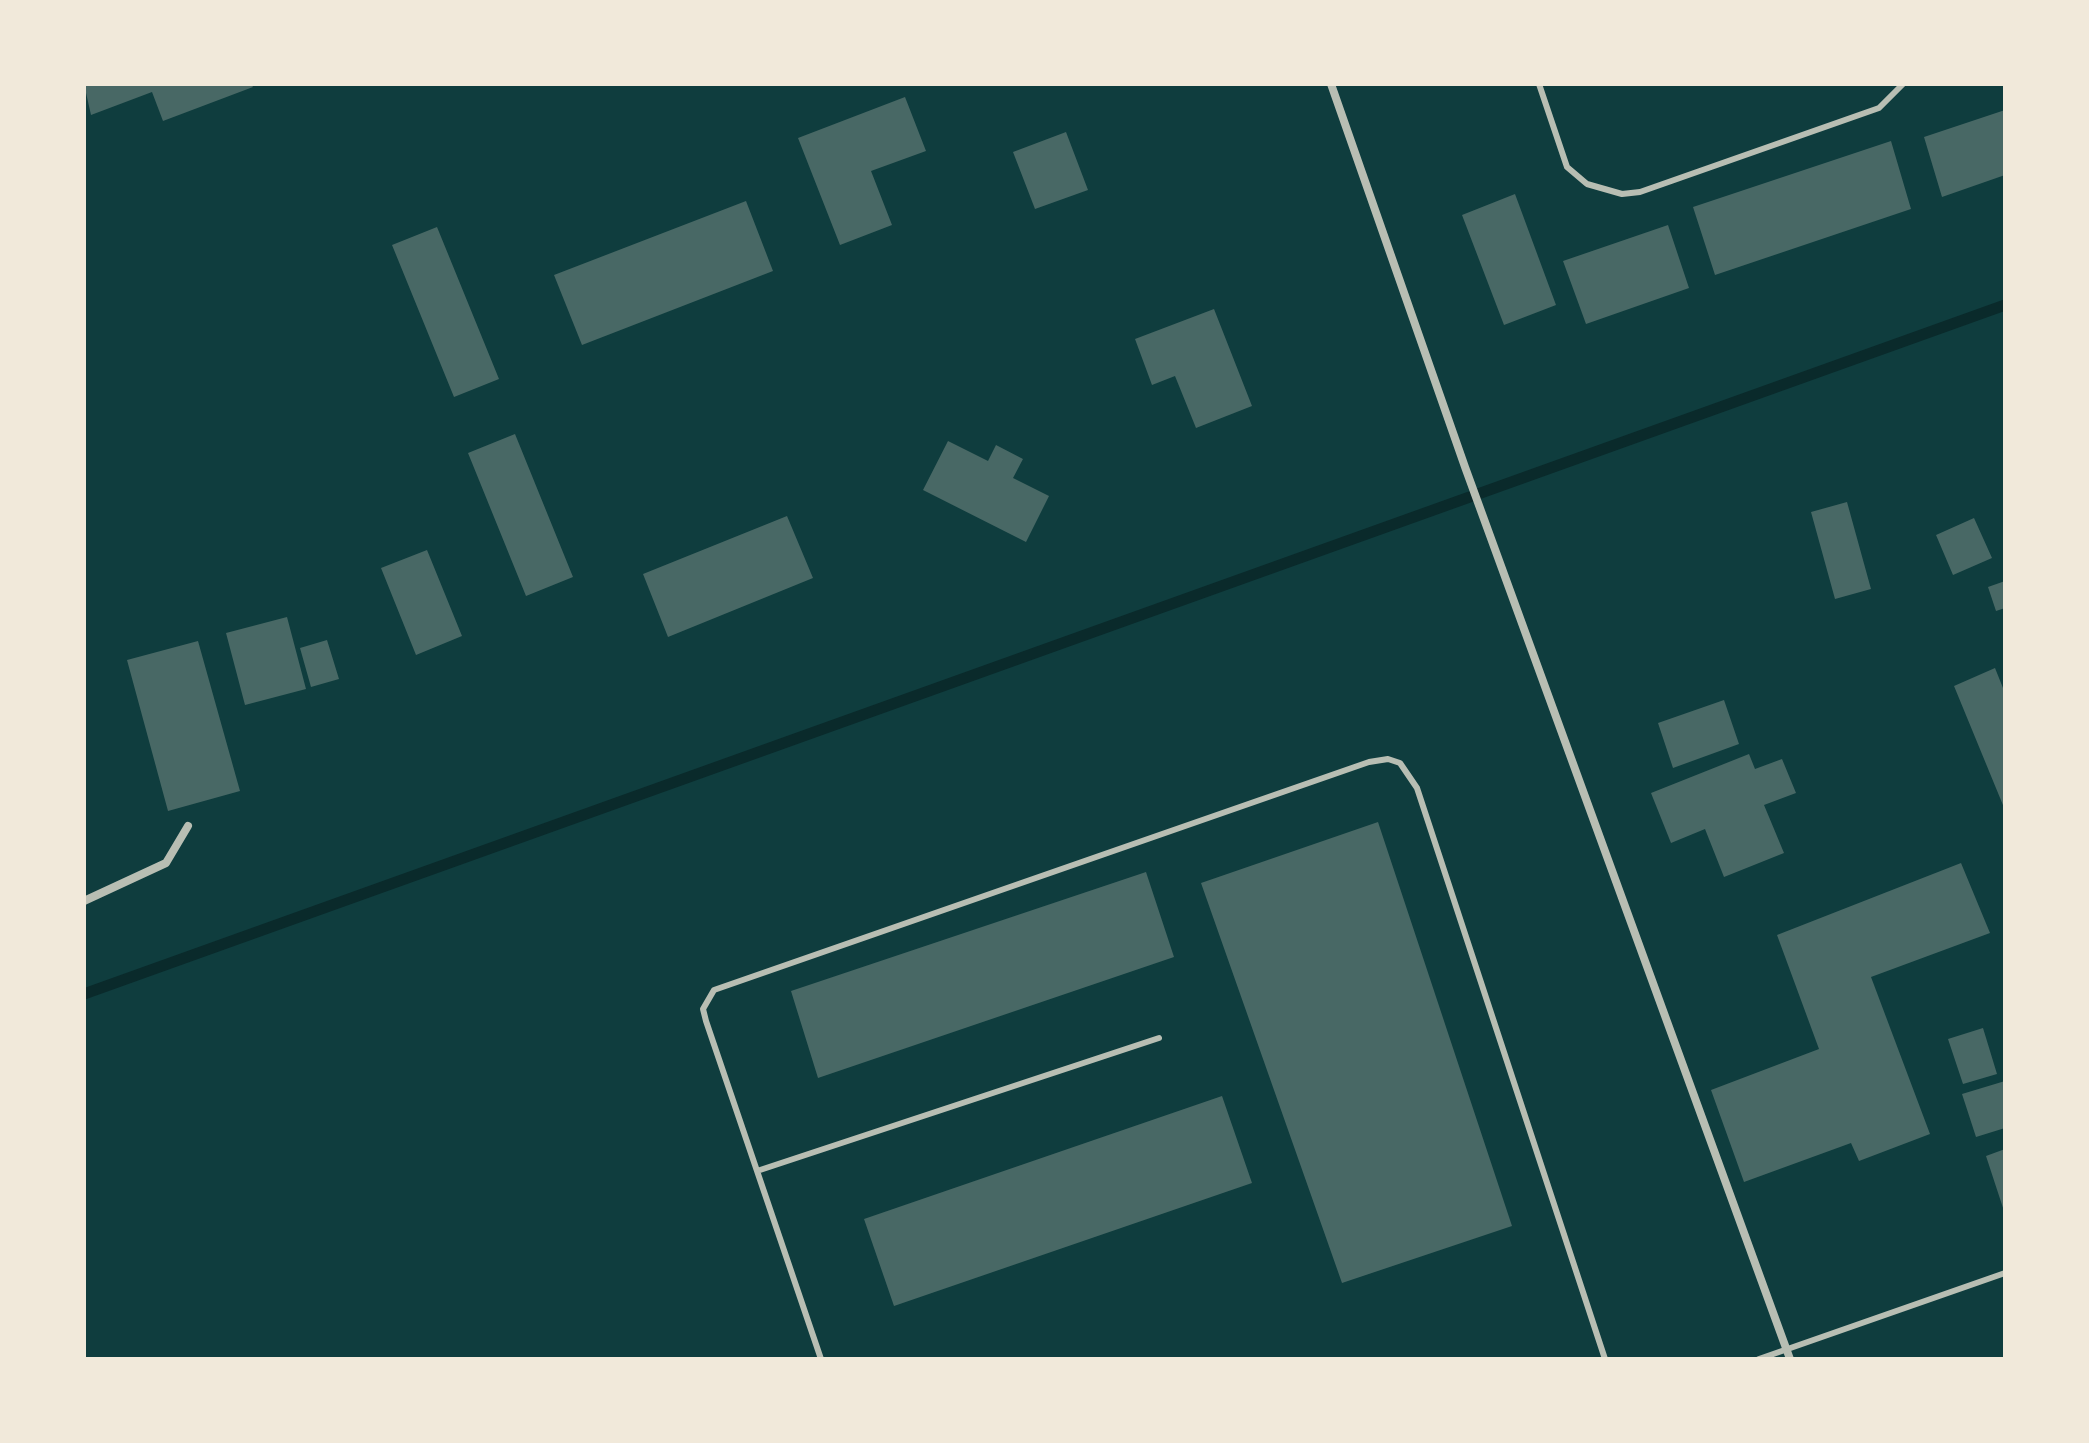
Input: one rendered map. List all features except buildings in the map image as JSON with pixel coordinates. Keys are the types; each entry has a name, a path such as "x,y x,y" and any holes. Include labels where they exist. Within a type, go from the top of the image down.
{"street":[{"path":"1331,84 1476,499 1790,1359"},
{"path":"84,901 166,863 188,826"}],"lane":[{"path":"1539,84 1567,167 1587,184 1622,194 1640,192 1879,108 1902,85"},
{"path":"821,1359 706,1021 703,1009 714,990 1369,762 1388,759 1400,763 1417,788 1605,1359"},
{"path":"757,1171 1159,1038"},
{"path":"1759,1359 2005,1273"}],"waterway":[{"path":"84,994 2005,305"}]}
